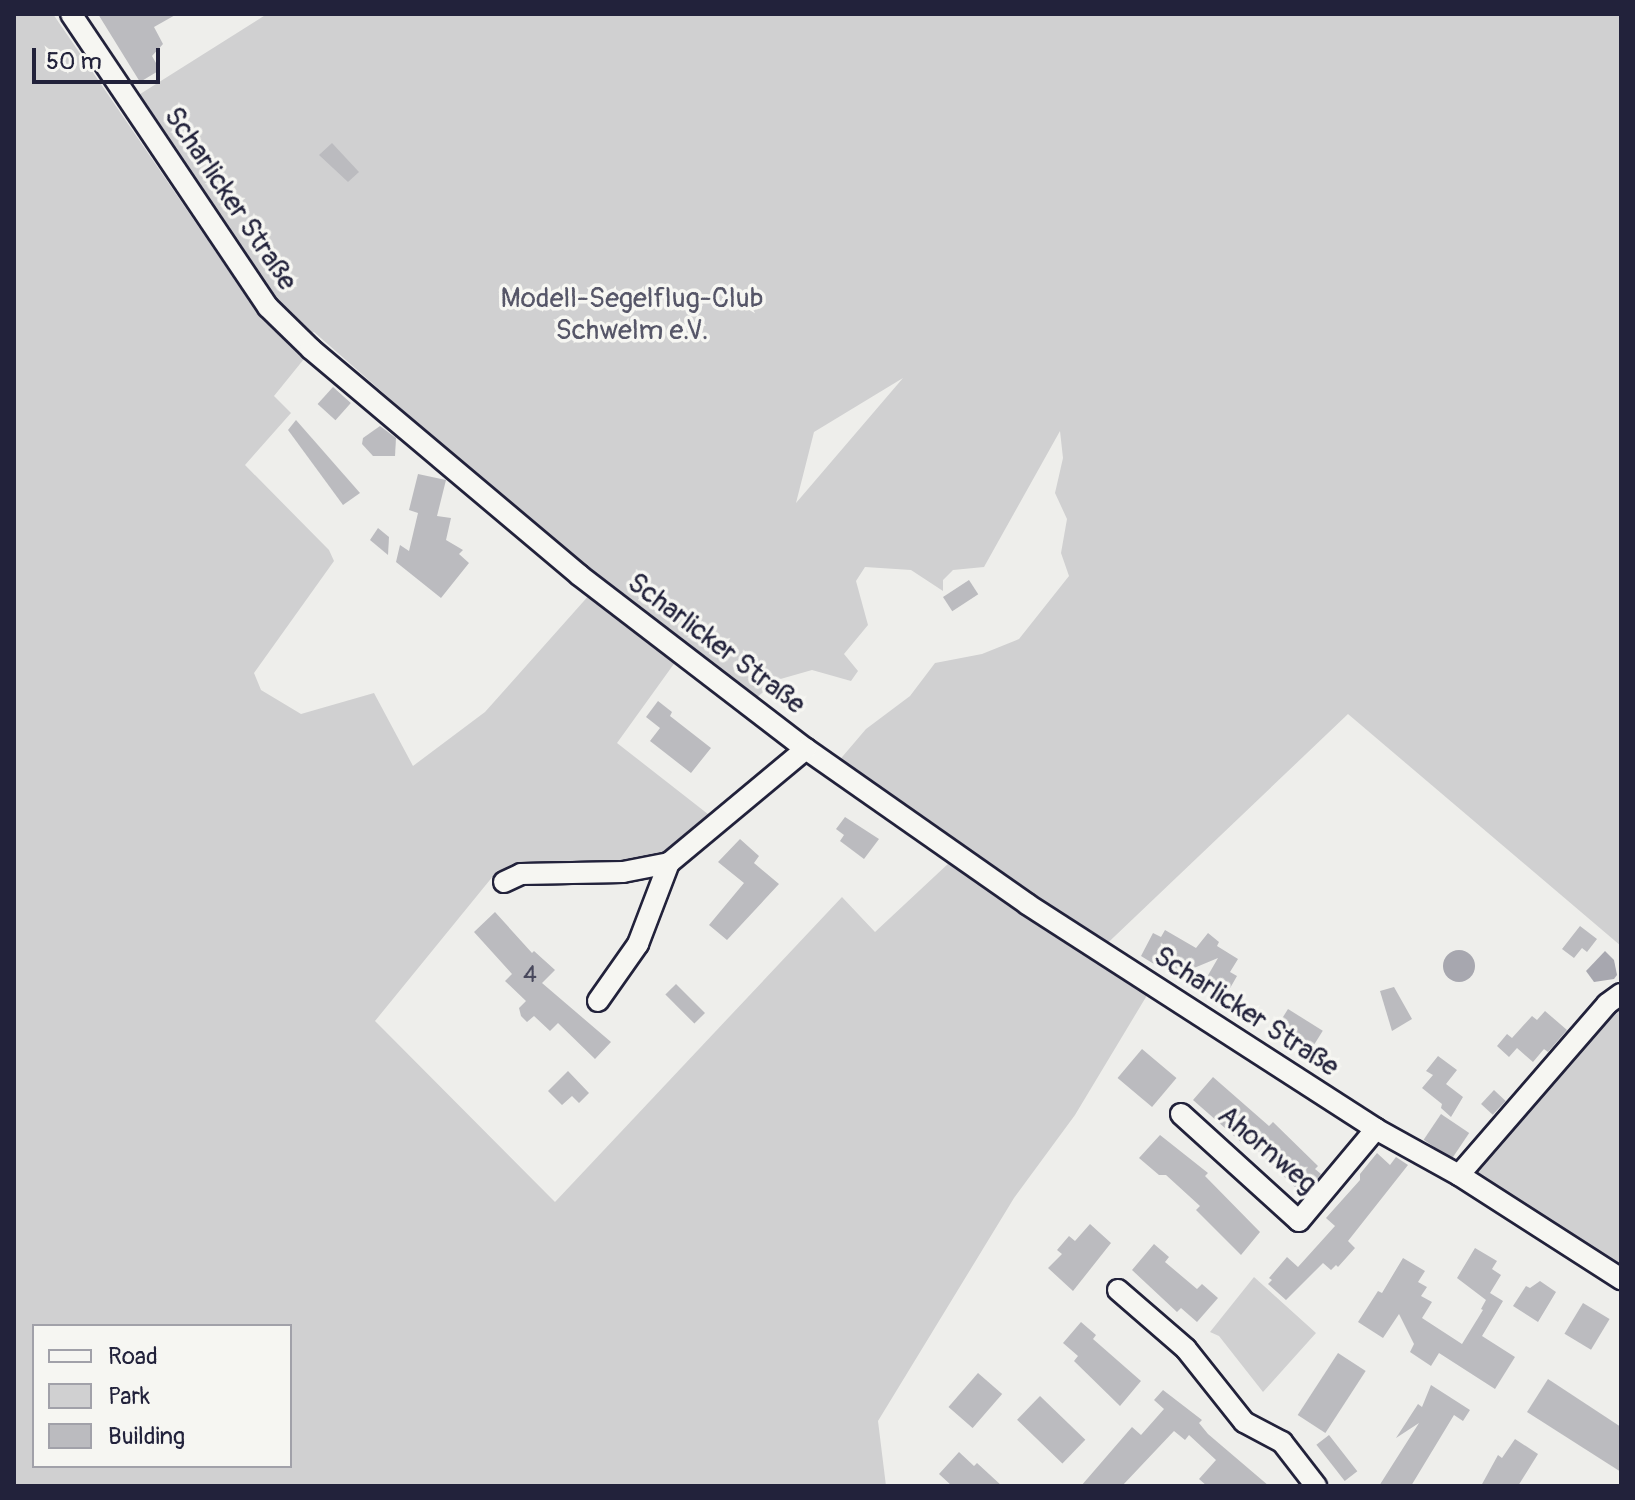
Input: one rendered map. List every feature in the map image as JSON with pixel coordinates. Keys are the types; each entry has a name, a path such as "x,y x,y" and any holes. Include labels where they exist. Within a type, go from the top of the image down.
{"street":[{"name":"Scharlicker Straße","path":"71,14 268,307 311,349 579,575 806,749 1027,904 1376,1129 1459,1175 1621,1279"},
{"path":"504,882 521,874 623,872 669,863 806,749"},
{"path":"598,1001 638,944 669,863"},
{"path":"1459,1175 1607,1004 1621,994"},
{"name":"Ahornweg","path":"1181,1114 1299,1221 1376,1129"},
{"path":"1118,1290 1186,1349 1244,1422 1282,1442 1316,1486"}],"green space":[{"name":"Modell-Segelflug-Club Schwelm e.V.","path":"14,14 53,14 230,273 266,315 308,354 274,396 291,413 245,465 329,550 334,561 254,673 261,690 301,714 374,693 413,766 485,712 591,593 676,661 617,743 713,818 666,858 627,867 498,870 375,1021 555,1202 842,897 875,932 950,862 837,763 866,729 910,696 935,663 982,654 1019,639 1069,576 1061,553 1067,519 1055,493 1063,458 1060,431 984,567 953,570 943,580 943,591 911,570 865,567 856,581 868,625 844,654 858,671 851,681 812,670 777,680 754,700 578,564 314,332 306,336 267,293 137,96 267,14 1621,14 1621,946 1348,714 1094,956 1149,992 1075,1115 1014,1198 878,1421 886,1486 14,1486","holes":["903,378 796,503 814,432"]},
{"path":"1621,1002 1621,1269 1471,1176"},
{"path":"1254,1277 1316,1333 1263,1392 1219,1336 1210,1332"}],"shaded area":[{"path":"1459,950 1470,955 1475,966 1470,977 1459,982 1448,977 1443,966 1448,955"},
{"path":"1605,951 1614,960 1617,975 1614,979 1594,982 1586,971"}],"building":[{"path":"98,14 177,14 154,27 163,44 152,56 160,70 140,82"},
{"path":"332,143 359,172 348,182 319,155"},
{"path":"333,387 351,403 335,420 318,404"},
{"path":"296,420 360,493 343,505 288,430"},
{"path":"380,426 396,438 395,456 373,456 362,444 363,438"},
{"path":"418,474 446,480 437,516 451,518 446,540 463,550 459,554 469,563 441,598 396,562 400,545 409,551 418,513 409,510"},
{"path":"378,528 389,537 388,555 370,540"},
{"path":"969,580 978,594 952,611 943,597"},
{"path":"658,701 672,712 670,716 711,748 691,773 650,741 660,728 646,717"},
{"path":"845,817 879,839 864,859 840,841 844,835 836,829"},
{"path":"740,839 759,856 754,863 779,884 727,940 709,925 744,883 718,862"},
{"path":"495,912 532,953 534,951 555,970 542,983 611,1042 595,1059 558,1023 550,1031 534,1016 527,1022 521,1016 519,1008 526,1001 505,981 512,974 474,932"},
{"path":"1580,926 1597,939 1587,952 1582,948 1574,958 1562,949"},
{"path":"1165,930 1196,948 1208,933 1219,942 1217,946 1238,959 1230,972 1237,976 1225,997 1203,984 1218,958 1182,973 1157,959 1154,964 1141,956 1153,933 1161,937"},
{"path":"676,984 705,1013 694,1024 665,995"},
{"path":"1394,987 1412,1019 1392,1031 1380,991"},
{"path":"1288,1009 1323,1031 1309,1053 1274,1031"},
{"path":"1545,1011 1567,1030 1548,1052 1544,1049 1533,1062 1517,1048 1509,1057 1497,1046 1507,1034 1512,1038 1532,1016 1537,1020"},
{"path":"1142,1049 1176,1078 1152,1107 1118,1078"},
{"path":"1438,1056 1457,1070 1446,1084 1463,1097 1451,1117 1441,1108 1442,1104 1422,1088 1433,1075 1426,1071"},
{"path":"568,1071 589,1093 579,1103 572,1096 562,1105 548,1091"},
{"path":"1213,1077 1269,1126 1273,1122 1318,1166 1315,1169 1321,1174 1305,1193 1300,1187 1298,1190 1244,1138 1241,1142 1193,1100"},
{"path":"1494,1090 1506,1101 1493,1115 1481,1104"},
{"path":"1441,1114 1469,1133 1452,1159 1424,1140"},
{"path":"1160,1135 1208,1173 1205,1176 1260,1232 1241,1255 1196,1210 1200,1206 1166,1175 1159,1175 1139,1158"},
{"path":"1377,1153 1390,1165 1396,1157 1408,1165 1348,1241 1355,1248 1338,1267 1336,1265 1331,1270 1323,1263 1286,1300 1268,1284 1272,1280 1269,1278 1287,1257 1298,1267 1335,1226 1326,1218 1360,1180 1360,1174"},
{"path":"1090,1224 1111,1243 1073,1291 1048,1268 1062,1254 1057,1250 1069,1236 1075,1241"},
{"path":"1154,1244 1169,1257 1165,1262 1197,1289 1202,1284 1218,1298 1197,1322 1181,1308 1177,1312 1132,1270"},
{"path":"1475,1248 1497,1261 1492,1269 1501,1275 1490,1293 1503,1301 1482,1336 1515,1357 1495,1389 1439,1353 1431,1366 1410,1352 1414,1344 1399,1314 1383,1338 1358,1322 1378,1291 1382,1293 1403,1258 1425,1271 1418,1282 1427,1287 1421,1296 1432,1302 1422,1318 1462,1344 1486,1300 1457,1278"},
{"path":"1540,1281 1556,1292 1538,1322 1513,1306 1526,1286 1530,1288"},
{"path":"1583,1303 1610,1319 1591,1350 1564,1334"},
{"path":"1081,1322 1096,1335 1093,1339 1141,1381 1120,1406 1074,1361 1078,1356 1063,1343"},
{"path":"1338,1353 1366,1371 1325,1433 1298,1415"},
{"path":"978,1373 1002,1394 973,1428 948,1407"},
{"path":"1548,1379 1621,1427 1621,1472 1527,1412"},
{"path":"1431,1385 1470,1410 1463,1421 1454,1415 1411,1486 1379,1486 1419,1423 1396,1438 1418,1404 1422,1407"},
{"path":"1163,1390 1202,1420 1199,1423 1208,1434 1269,1486 1207,1486 1199,1479 1216,1460 1189,1435 1185,1440 1174,1431 1122,1486 1081,1486 1132,1427 1141,1435 1164,1409 1154,1400"},
{"path":"1040,1396 1085,1440 1062,1464 1017,1420"},
{"path":"1329,1435 1357,1471 1345,1481 1316,1445"},
{"path":"1515,1439 1538,1454 1518,1486 1481,1486 1498,1455 1502,1458"},
{"path":"959,1452 974,1466 977,1463 1002,1486 952,1486 939,1474"}]}
